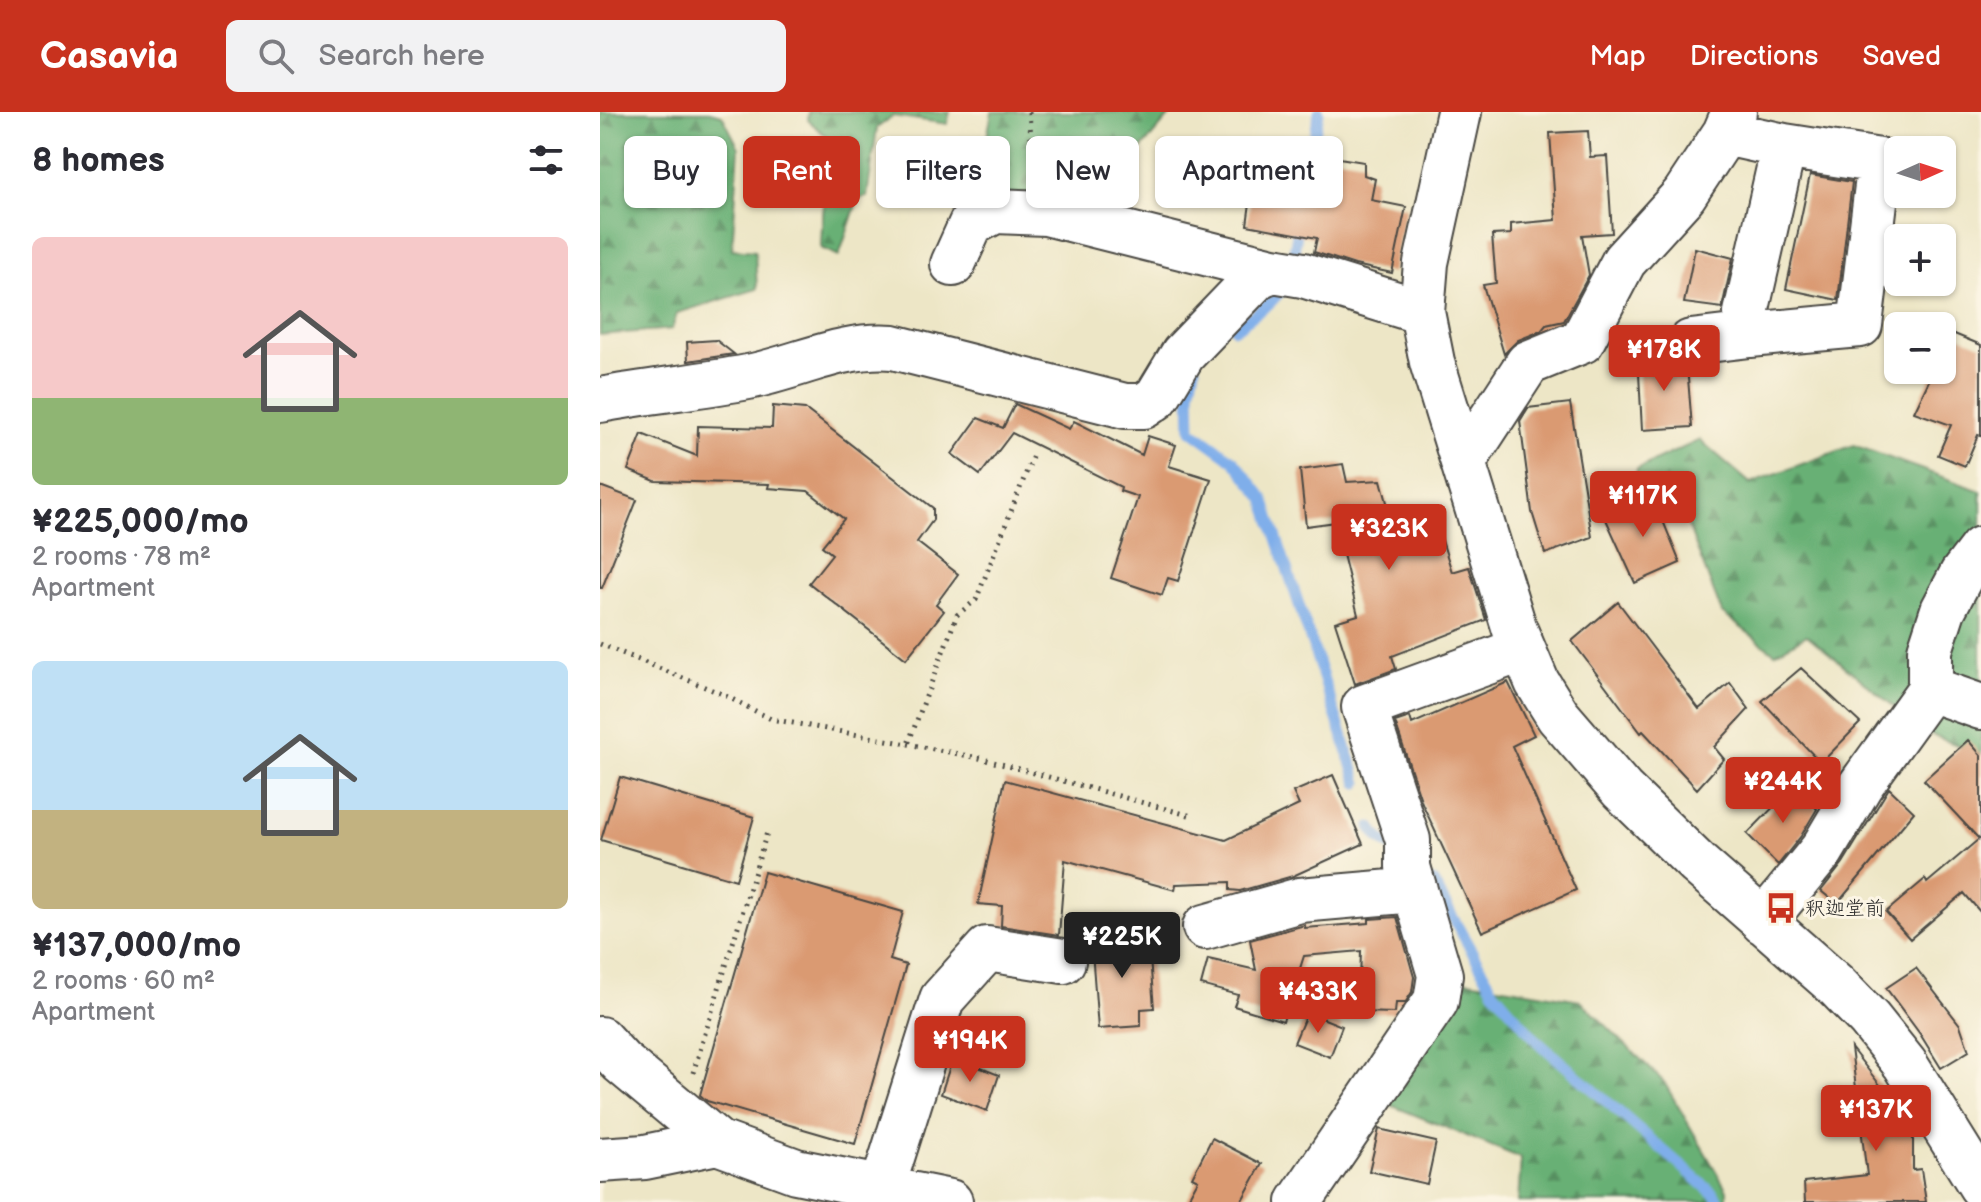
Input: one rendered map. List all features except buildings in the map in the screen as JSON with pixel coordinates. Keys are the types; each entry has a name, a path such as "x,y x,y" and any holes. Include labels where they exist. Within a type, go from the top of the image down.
{"street":[{"path":"1459,112 1426,263 1422,312 1432,362 1515,630 1537,682 1558,716 1632,801 1836,985 1869,1019 1905,1064 1980,1180"},
{"path":"1464,461 1528,363 1582,341 1624,261 1684,195 1729,123 1784,146 1880,161 1860,325 1671,344"},
{"path":"1750,335 1746,313 1784,146"},
{"path":"953,264 971,224 995,211 1046,213 1341,286 1422,312"},
{"path":"600,400 750,377 840,350 868,345 893,347 1125,406 1144,406 1157,397 1193,343 1258,276 1273,270"},
{"path":"1763,922 1822,850 1860,786 1930,689 1930,650 1943,610 1962,574 1981,549"},
{"path":"1299,1202 1436,1001 1440,975 1408,867 1408,840 1364,707 1523,649"},
{"path":"1930,689 1981,707"},
{"path":"1205,927 1300,900 1415,890"},
{"path":"882,1189 942,999 987,949 1063,961"},
{"path":"600,1039 621,1062 717,1142 796,1171 950,1202"},
{"path":"600,1160 645,1157 717,1142"}],"path":[{"path":"1029,112 1037,213"},
{"path":"1613,352 1624,355 1671,344"},
{"path":"908,744 957,615 976,600 1034,453"},
{"path":"600,644 722,694 771,719 979,758 1192,816"},
{"path":"682,1112 768,829"}],"green space":[{"path":"600,112 709,112 722,115 739,148 732,249 755,251 757,289 677,313 672,329 600,335"},
{"path":"809,112 950,112 947,124 893,116 877,128 867,197 860,199 860,136 826,136 808,120"},
{"path":"992,112 1173,112 1139,152 1139,136 1026,136 1026,204 1010,201 1010,136 987,136"},
{"path":"824,208 855,208 839,256 821,248"},
{"path":"1055,208 1104,208 1101,215"},
{"path":"1700,440 1750,483 1854,445 1981,491 1981,754 1926,733 1807,635 1775,653 1722,613 1681,508 1631,498 1637,469"},
{"path":"1463,980 1580,1000 1664,1082 1727,1190 1727,1202 1518,1202 1521,1158 1383,1102"}],"waterway":[{"path":"1315,136 1319,112"},
{"path":"1293,257 1299,223"},
{"path":"1235,329 1270,303 1286,286"},
{"path":"1195,368 1190,393 1191,430 1234,461 1264,499 1358,783"},
{"path":"1371,827 1380,839 1392,847"},
{"path":"1433,882 1494,991 1538,1042 1715,1195 1719,1202"}],"place":[{"name":"釈迦堂前","path":"1781,908"}]}
